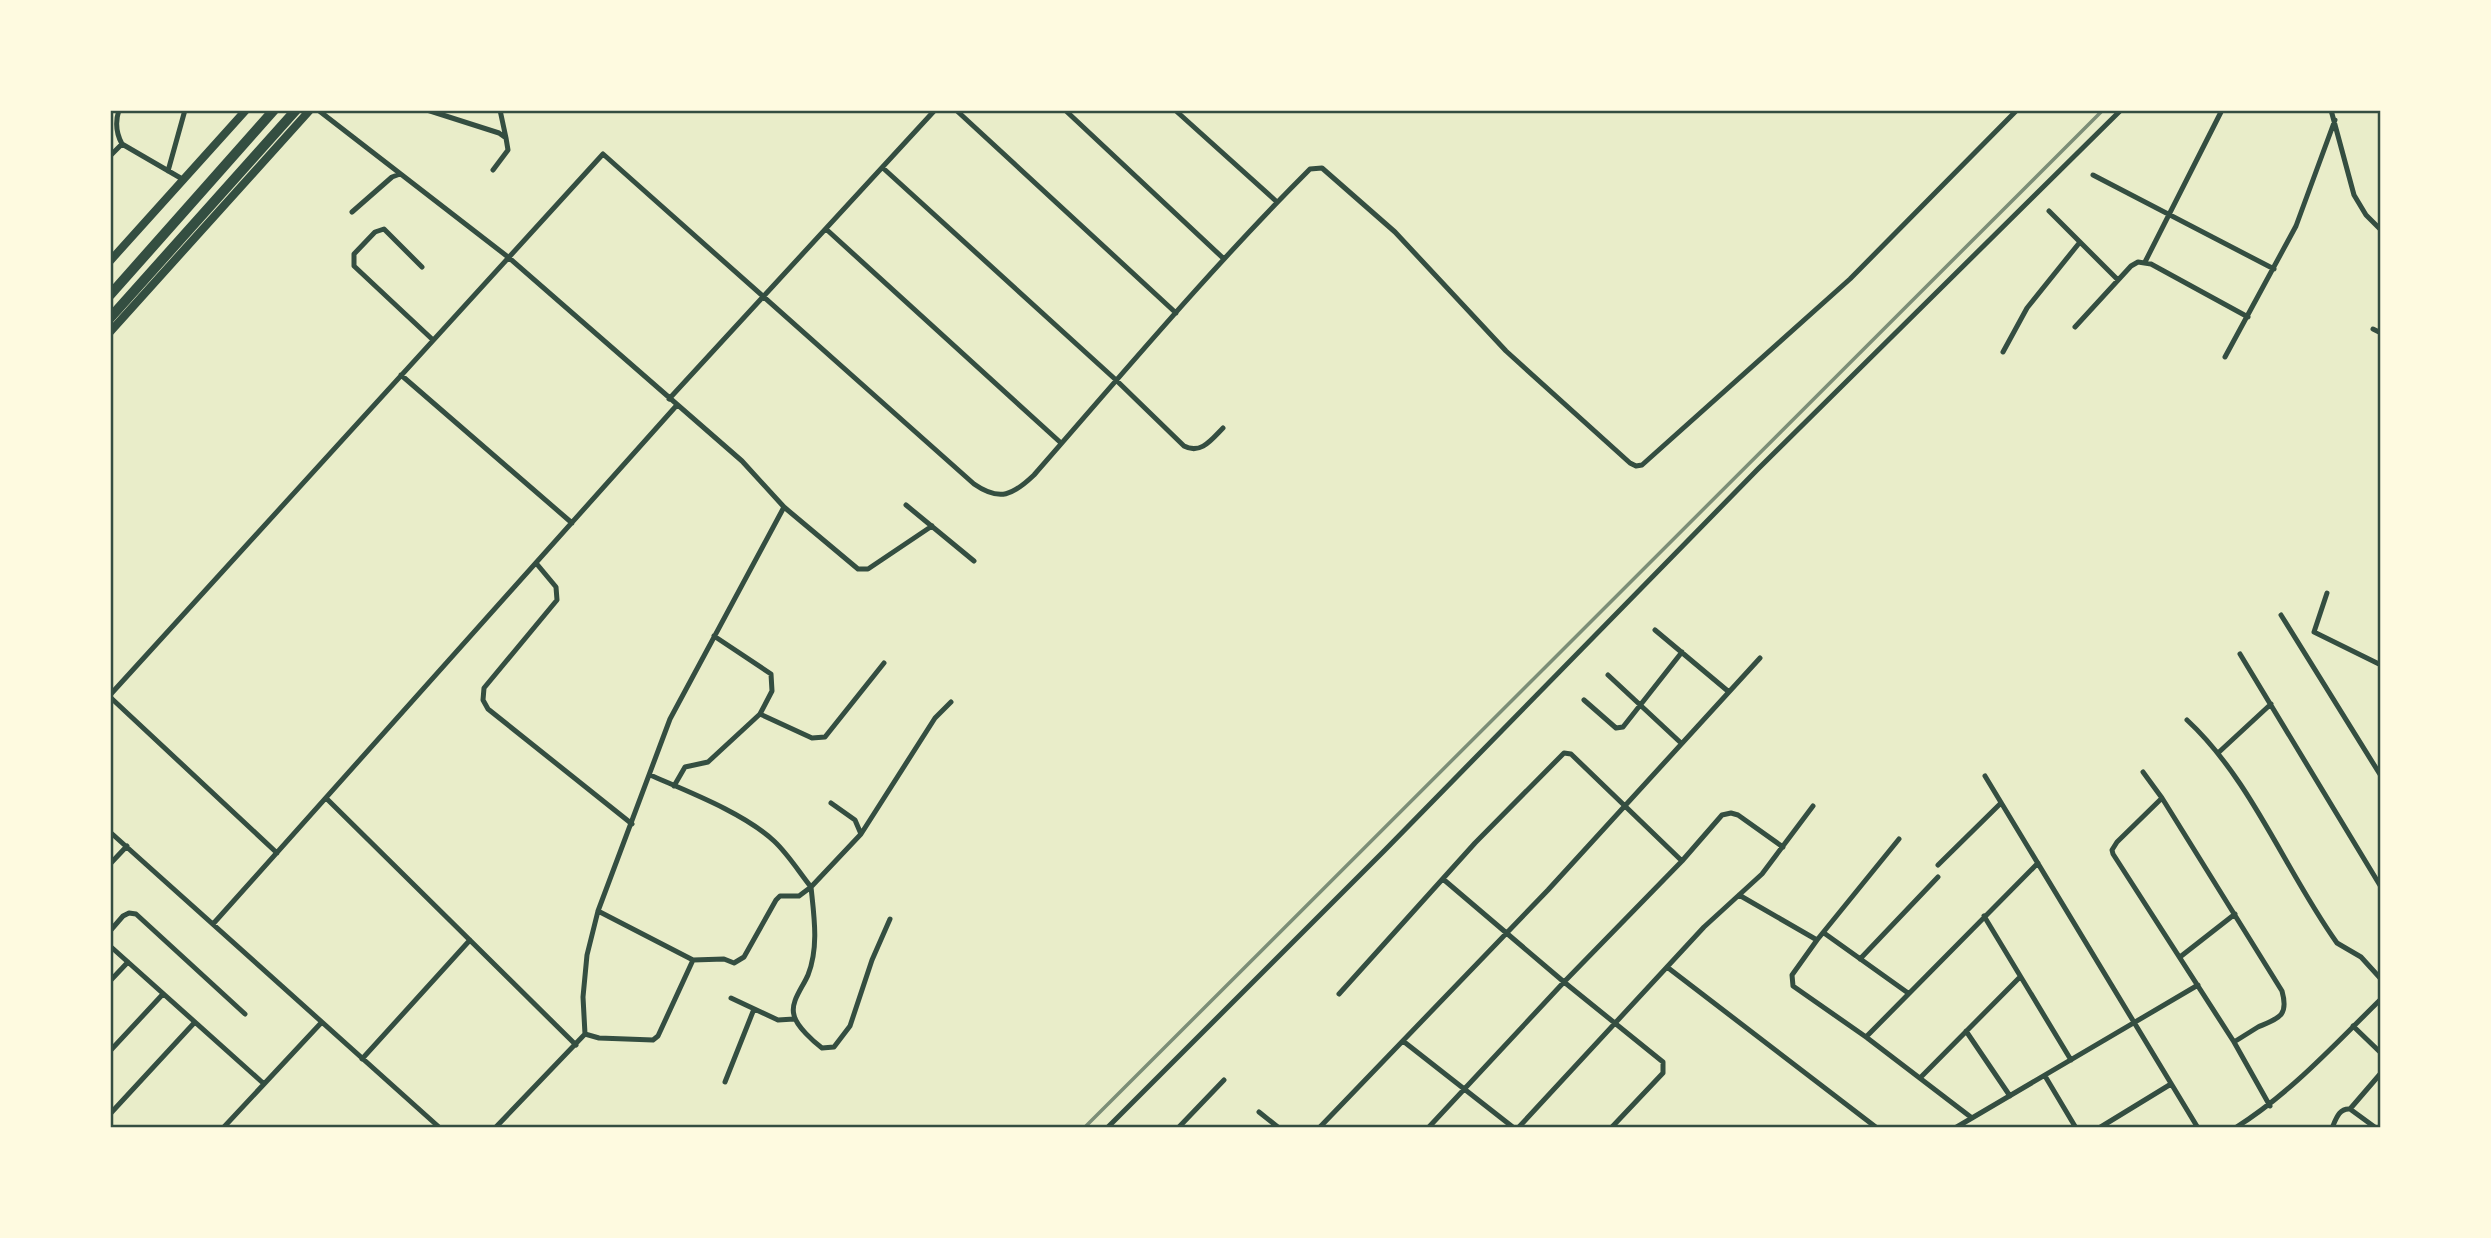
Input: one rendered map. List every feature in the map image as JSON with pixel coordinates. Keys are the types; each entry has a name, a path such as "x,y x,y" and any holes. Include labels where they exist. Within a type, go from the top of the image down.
{"highway":[{"path":"110,295 274,110"},
{"path":"110,318 296,110"}],"main road":[{"path":"110,261 246,110"},
{"path":"110,332 310,110"}],"street":[{"path":"119,110 116,118 117,136 122,144 184,180"},
{"path":"168,171 185,110"},
{"path":"318,110 508,257 742,461 784,507 858,569 868,569 932,526"},
{"path":"427,110 499,132 506,138"},
{"path":"493,170 508,150 500,110"},
{"path":"669,399 935,110"},
{"path":"956,110 1176,313"},
{"path":"1065,110 1224,259"},
{"path":"1175,110 1277,202"},
{"path":"277,853 110,696 603,154 985,491 994,495 1018,490 1277,202 1310,169 1322,168 1395,232 1488,332 1589,426 1630,463 1642,465 1840,288 2017,110"},
{"path":"1107,1128 1758,469 2121,110"},
{"path":"2144,262 2222,110"},
{"path":"2331,110 2354,195 2366,215 2381,230"},
{"path":"2225,357 2295,226 2335,120"},
{"path":"110,156 122,144"},
{"path":"883,168 1190,449 1202,448 1223,428"},
{"path":"352,212 392,177 400,174"},
{"path":"2093,175 2274,269"},
{"path":"2049,211 2118,280"},
{"path":"422,267 384,229 375,232 354,254 353,259 354,266 433,340"},
{"path":"825,229 1061,443"},
{"path":"2003,352 2027,308 2080,242"},
{"path":"110,247 119,251"},
{"path":"2075,327 2131,266 2144,262 2248,317"},
{"path":"2373,329 2381,333"},
{"path":"401,375 572,523"},
{"path":"213,925 677,405"},
{"path":"906,505 974,561"},
{"path":"495,1128 585,1034 583,997 587,955 598,911 670,719 784,507"},
{"path":"536,564 556,587 557,600 484,688 483,700 488,709 632,824"},
{"path":"2327,593 2314,625 2314,632 2381,665"},
{"path":"2281,615 2381,776"},
{"path":"1655,630 1729,692"},
{"path":"674,786 685,767 708,762 760,714 772,691 771,674 714,636"},
{"path":"1584,700 1619,729 1682,652"},
{"path":"2240,654 2381,887"},
{"path":"1319,1128 1507,933 1760,658"},
{"path":"760,714 812,738 825,737 884,663"},
{"path":"1608,675 1681,743"},
{"path":"598,911 693,960 724,959 734,963 740,961 776,900 780,896 799,896 811,887 861,834 935,718 951,702"},
{"path":"2218,753 2271,704"},
{"path":"2187,720 2218,753 2333,938 2341,947 2361,957 2381,979"},
{"path":"1339,994 1443,879 1564,753 1571,754 1682,861"},
{"path":"2143,772 2162,798 2282,991 2284,1011 2278,1018 2234,1042"},
{"path":"650,775 756,827 776,842 811,887 815,930 811,968 794,1002 794,1019 822,1048 834,1047 842,1040 850,1026 872,960 890,919"},
{"path":"1985,776 2198,1128"},
{"path":"326,798 576,1045"},
{"path":"2162,798 2112,850 2234,1042 2270,1105"},
{"path":"831,803 855,820 861,834"},
{"path":"1938,865 2001,803"},
{"path":"1403,1041 1516,1128 1704,927 1762,874 1813,806"},
{"path":"1428,1128 1682,861 1722,815 1731,813 1761,830 1783,847"},
{"path":"110,832 440,1128"},
{"path":"1899,839 1817,940 1792,975 1793,986 1866,1037 1972,1118"},
{"path":"110,864 127,846"},
{"path":"1866,1037 2038,863"},
{"path":"1860,959 1938,877"},
{"path":"1443,879 1663,1062 1664,1073 1611,1128"},
{"path":"1740,895 1817,940"},
{"path":"110,931 123,916 136,914 245,1014"},
{"path":"2180,957 2235,914"},
{"path":"1984,916 2071,1060"},
{"path":"1824,933 1908,993"},
{"path":"362,1059 470,940"},
{"path":"110,946 264,1083"},
{"path":"585,1034 599,1038 653,1040 658,1036 693,960"},
{"path":"110,981 128,962"},
{"path":"1667,967 1877,1128"},
{"path":"1920,1079 2020,977"},
{"path":"1955,1128 2198,985"},
{"path":"110,1051 163,994"},
{"path":"731,998 778,1020 794,1019"},
{"path":"2235,1128 2270,1105 2381,999"},
{"path":"725,1082 754,1009"},
{"path":"110,1114 195,1022"},
{"path":"223,1128 321,1023"},
{"path":"2353,1026 2381,1053"},
{"path":"1966,1031 2011,1096"},
{"path":"2332,1128 2341,1111 2350,1109 2381,1073"},
{"path":"2045,1076 2076,1128"},
{"path":"1178,1128 1224,1080"},
{"path":"2099,1128 2171,1084"},
{"path":"2350,1109 2376,1128"},
{"path":"1259,1112 1279,1128"}],"railway":[{"path":"1084,1128 2103,110"}]}
